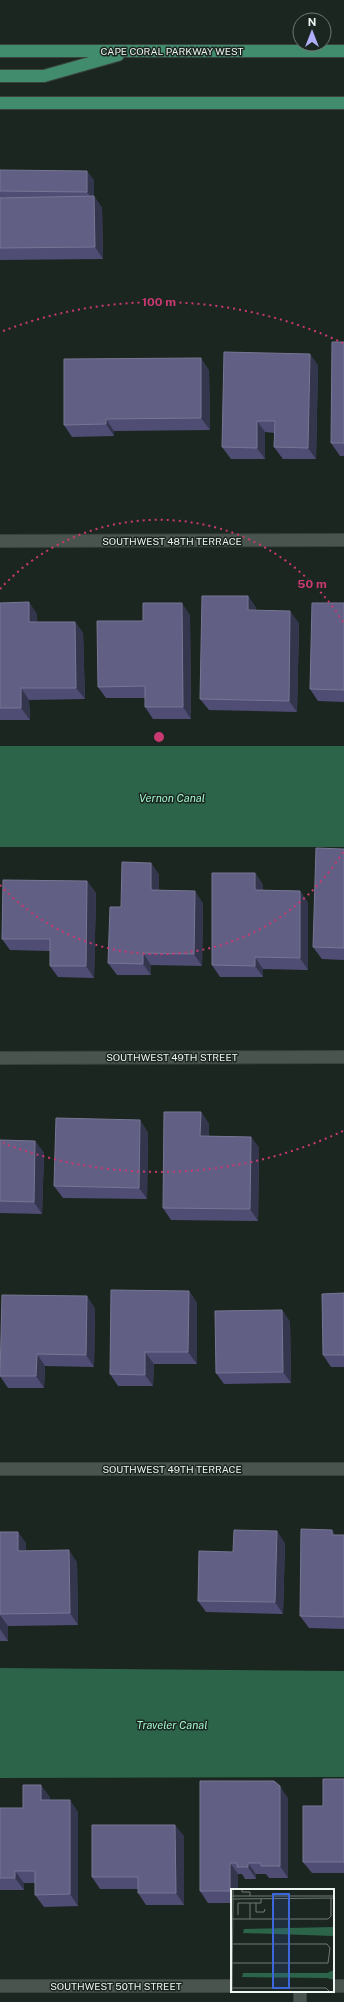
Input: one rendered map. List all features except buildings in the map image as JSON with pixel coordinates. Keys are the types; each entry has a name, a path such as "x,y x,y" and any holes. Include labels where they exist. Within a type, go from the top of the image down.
{"main road":[{"name":"CAPE CORAL PARKWAY WEST","path":"0,51 344,51"},
{"path":"0,76 44,76 130,51"},
{"path":"0,103 344,103"}],"street":[{"name":"SOUTHWEST 48TH TERRACE","path":"0,541 344,540"},
{"name":"SOUTHWEST 49TH STREET","path":"0,1058 344,1057"},
{"name":"SOUTHWEST 49TH TERRACE","path":"0,1469 344,1469"},
{"name":"SOUTHWEST 50TH STREET","path":"0,1986 231,1986"}],"water":[{"name":"Vernon Canal","path":"0,746 344,746 344,847 0,847"},
{"name":"Traveler Canal","path":"0,1668 344,1671 344,1777 0,1778"}]}
